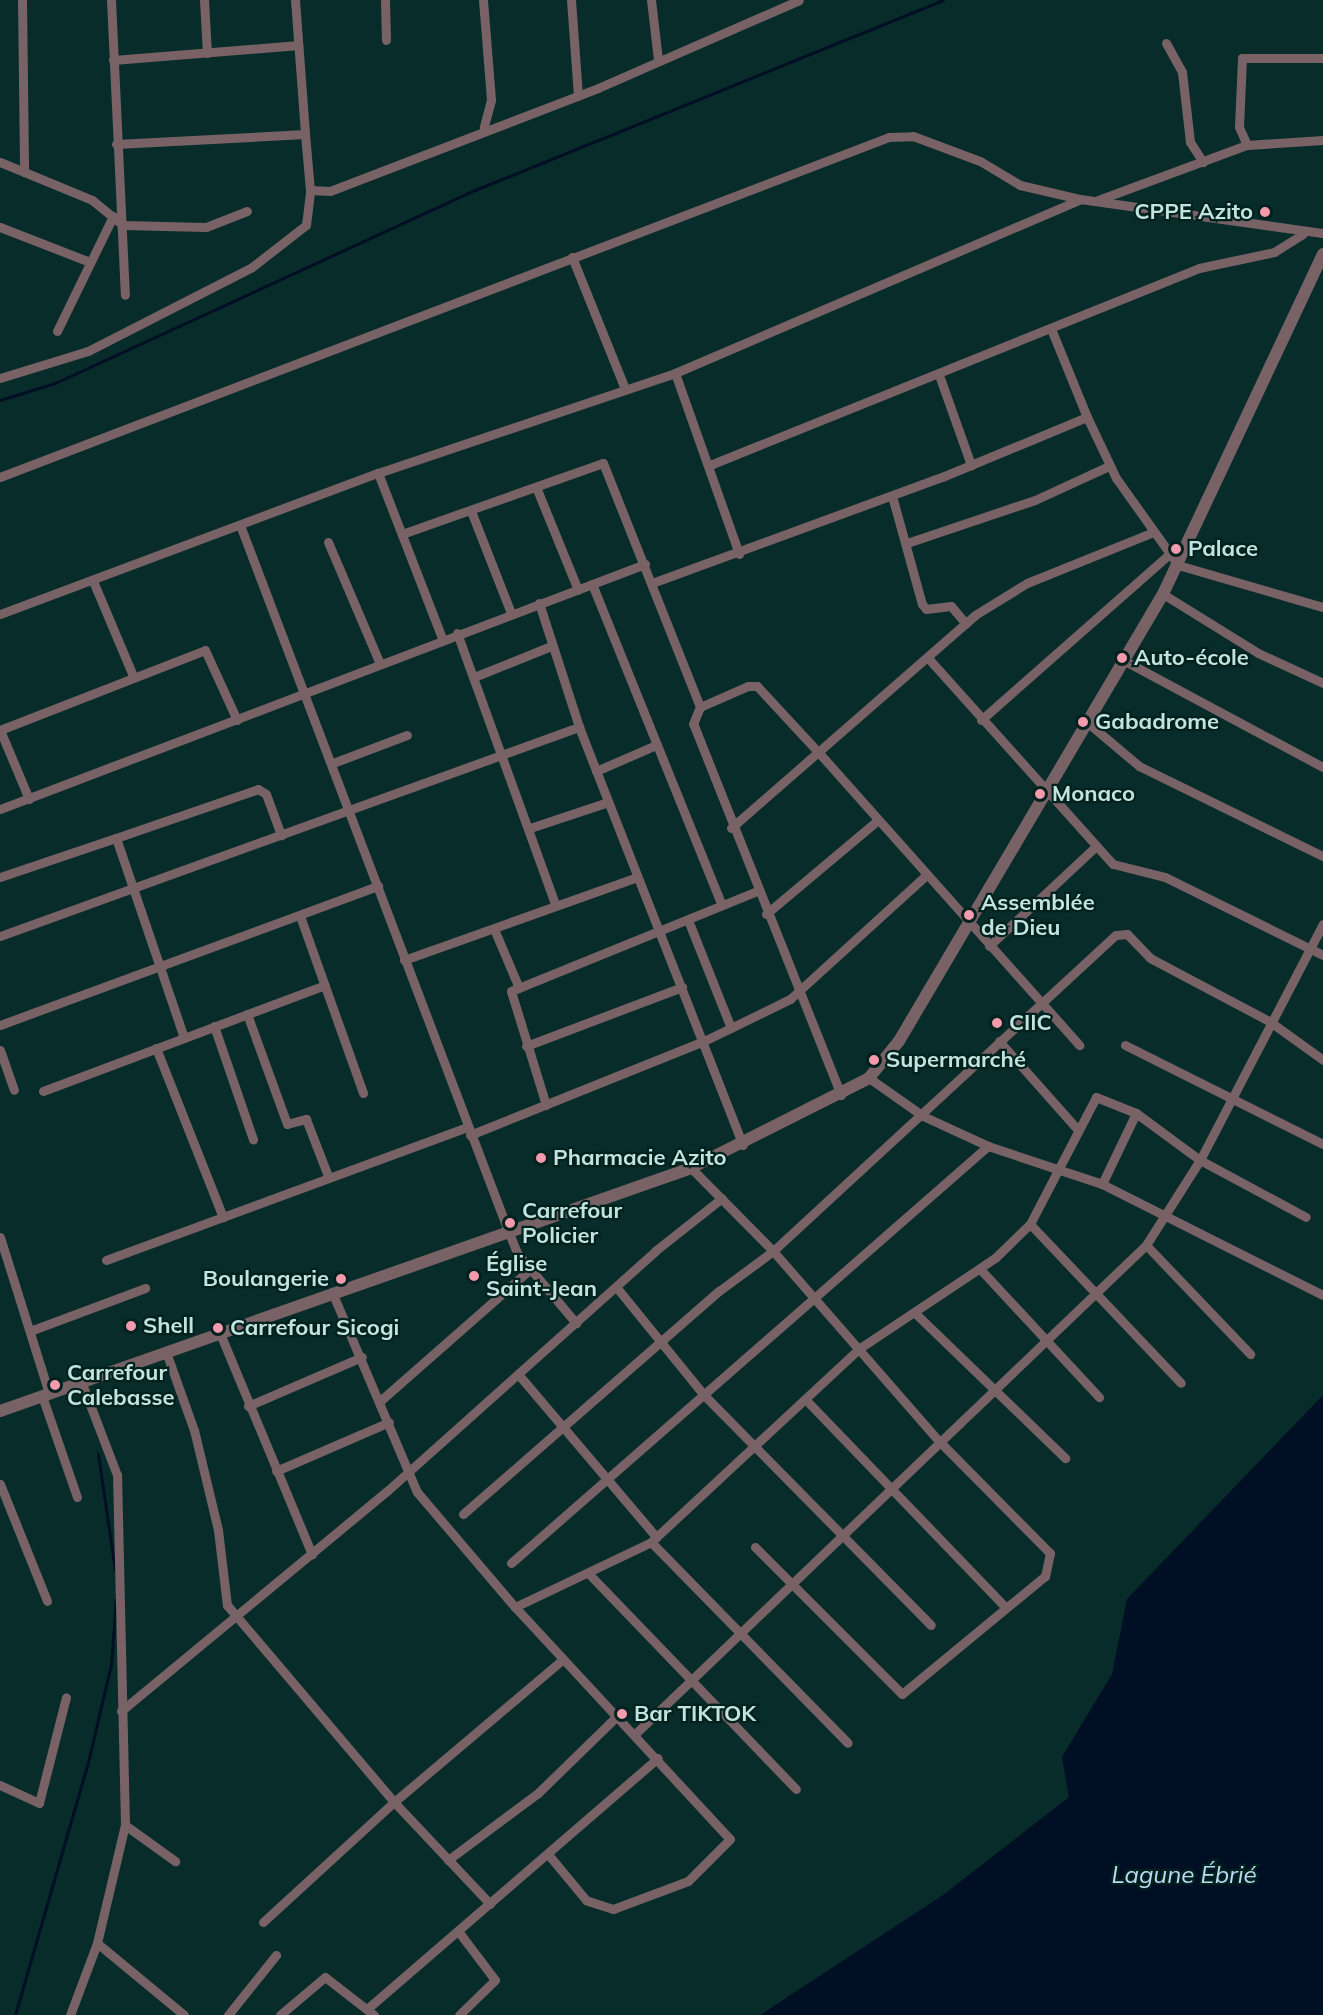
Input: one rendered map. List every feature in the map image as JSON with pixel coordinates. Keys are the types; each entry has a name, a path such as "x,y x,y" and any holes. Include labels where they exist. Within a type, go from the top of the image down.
{"street":[{"path":"22,0 24,172"},
{"path":"111,0 116,144 123,225 125,295"},
{"path":"204,0 207,53"},
{"path":"0,378 88,351 252,267 306,225 310,190 295,0"},
{"path":"385,0 386,40"},
{"path":"483,0 491,99 484,127"},
{"path":"571,0 578,96"},
{"path":"651,0 658,60"},
{"path":"310,190 330,191 484,127 578,96 799,0"},
{"path":"1166,44 1182,72 1190,142 1203,162"},
{"path":"113,60 298,45"},
{"path":"1247,145 1239,127 1242,58 1323,58"},
{"path":"116,144 305,134"},
{"path":"0,477 889,137 914,136 980,161 1020,185 1080,199 1098,200 1303,234 1323,233"},
{"path":"1098,200 1247,145 1323,140"},
{"path":"0,162 92,200 123,225 206,227 247,211"},
{"path":"0,614 378,473 675,373 1080,199"},
{"path":"57,331 87,261 113,216"},
{"path":"0,227 87,261"},
{"path":"710,465 939,375 1199,268 1274,252 1303,234"},
{"path":"0,1411 219,1331 509,1233 691,1168 743,1145 841,1095 869,1078 899,1041 1125,661 1178,565 1323,254"},
{"path":"572,257 625,389"},
{"path":"1051,329 1109,466 1178,565 1323,607"},
{"path":"675,373 710,465 739,554"},
{"path":"939,375 972,465"},
{"path":"652,583 739,554 892,496 1087,417"},
{"path":"402,534 603,463 700,707 693,724 697,740 841,1095"},
{"path":"907,543 1015,507 1109,466"},
{"path":"378,473 442,638"},
{"path":"536,487 578,590"},
{"path":"892,496 926,609 951,606 966,624"},
{"path":"471,511 511,613"},
{"path":"240,525 308,693 404,960 509,1233 530,1269 576,1323"},
{"path":"731,828 820,754 966,624 1028,583 1153,532"},
{"path":"328,542 380,664"},
{"path":"981,720 1169,554"},
{"path":"0,809 308,693 442,638 645,564"},
{"path":"93,581 134,678"},
{"path":"592,584 722,905"},
{"path":"1162,594 1258,653 1323,683"},
{"path":"539,603 550,646 579,727 743,1145"},
{"path":"457,633 505,756 556,906"},
{"path":"474,676 550,646"},
{"path":"29,799 0,730 205,650 237,720"},
{"path":"928,658 1094,848 1124,870 1165,877 1323,955"},
{"path":"1125,661 1323,767"},
{"path":"700,707 757,686 1079,1045"},
{"path":"1088,723 1139,766 1323,856"},
{"path":"0,936 505,756 579,727"},
{"path":"333,764 407,735"},
{"path":"596,771 656,745"},
{"path":"0,877 258,789 266,794 281,835"},
{"path":"530,828 608,802"},
{"path":"766,914 877,820"},
{"path":"116,838 184,1038"},
{"path":"989,946 1094,848"},
{"path":"106,1260 328,1176 546,1105 704,1041 798,993 925,876"},
{"path":"404,960 637,877"},
{"path":"0,1024 159,964 300,916 378,886"},
{"path":"546,1105 510,1000 519,988 757,891"},
{"path":"300,916 363,1093"},
{"path":"688,920 731,1028"},
{"path":"635,1734 738,1630 939,1442 1043,1338 1146,1245 1166,1220 1200,1160 1269,1021 1323,924"},
{"path":"494,929 519,988"},
{"path":"463,1514 563,1427 663,1345 719,1291 773,1251 923,1116 1040,1001 1121,933 1157,962 1269,1021 1323,1060"},
{"path":"44,1091 325,985"},
{"path":"526,1046 682,987"},
{"path":"247,1014 287,1124 306,1119 328,1176"},
{"path":"214,1026 253,1139"},
{"path":"999,1041 1077,1129"},
{"path":"1125,1045 1323,1144"},
{"path":"156,1048 223,1217"},
{"path":"0,1050 14,1090"},
{"path":"869,1078 923,1116 988,1146 1056,1166 1102,1184 1166,1220 1323,1295"},
{"path":"515,1607 590,1575 654,1540 757,1449 860,1348 980,1269 1030,1224 1056,1166 1100,1095 1136,1113 1200,1160 1305,1217"},
{"path":"1102,1184 1136,1113"},
{"path":"511,1563 988,1146"},
{"path":"691,1168 773,1251 860,1348 939,1442 1047,1546 1045,1576 1004,1606 903,1694 755,1546"},
{"path":"121,1711 410,1471 576,1323 722,1198"},
{"path":"1030,1224 1181,1383"},
{"path":"0,1237 30,1331 77,1497"},
{"path":"1146,1245 1250,1354"},
{"path":"380,1401 530,1269"},
{"path":"980,1269 1099,1397"},
{"path":"30,1331 145,1288"},
{"path":"617,1288 704,1395 930,1625"},
{"path":"332,1292 424,1503 515,1607 728,1834 727,1845 708,1865 669,1890 602,1910 586,1900 548,1854"},
{"path":"915,1313 1065,1458"},
{"path":"219,1331 248,1406 312,1554"},
{"path":"166,1352 194,1430 218,1530 222,1589 234,1617 394,1802 489,1904"},
{"path":"248,1406 362,1357"},
{"path":"518,1374 654,1540 848,1743"},
{"path":"70,2015 97,1942 125,1825 117,1475 81,1381"},
{"path":"807,1401 1004,1606"},
{"path":"276,1471 389,1422"},
{"path":"0,1484 48,1600"},
{"path":"590,1575 796,1789"},
{"path":"263,1922 394,1802 563,1659"},
{"path":"0,1785 39,1803 66,1697"},
{"path":"448,1860 538,1793 618,1716"},
{"path":"280,2015 325,1977 371,2013 458,1931 658,1758"},
{"path":"125,1825 175,1861"},
{"path":"458,1931 495,1980 459,2015"},
{"path":"97,1942 184,2015"},
{"path":"228,2015 276,1955"}],"water":[{"name":"Lagune Ébrié","path":"1323,1395 1323,2015 760,2015 943,1895 1069,1797 1062,1757 1112,1674 1127,1599"}],"waterway":[{"path":"0,400 55,383 475,190 943,0"},
{"path":"98,1454 115,1571"},
{"path":"15,2015 89,1758 111,1664 116,1599"}],"place":[{"name":"CPPE Azito","path":"1265,212"},
{"name":"Palace","path":"1176,549"},
{"name":"Auto-école","path":"1122,658"},
{"name":"Gabadrome","path":"1083,722"},
{"name":"Monaco","path":"1040,794"},
{"name":"Assemblée de Dieu","path":"969,915"},
{"name":"CIIC","path":"997,1023"},
{"name":"Supermarché","path":"874,1060"},
{"name":"Pharmacie Azito","path":"541,1158"},
{"name":"Carrefour Policier","path":"510,1223"},
{"name":"Église Saint-Jean","path":"474,1276"},
{"name":"Boulangerie","path":"341,1279"},
{"name":"Shell","path":"131,1326"},
{"name":"Carrefour Sicogi","path":"218,1328"},
{"name":"Carrefour Calebasse","path":"55,1385"},
{"name":"Bar TIKTOK","path":"622,1714"}]}
